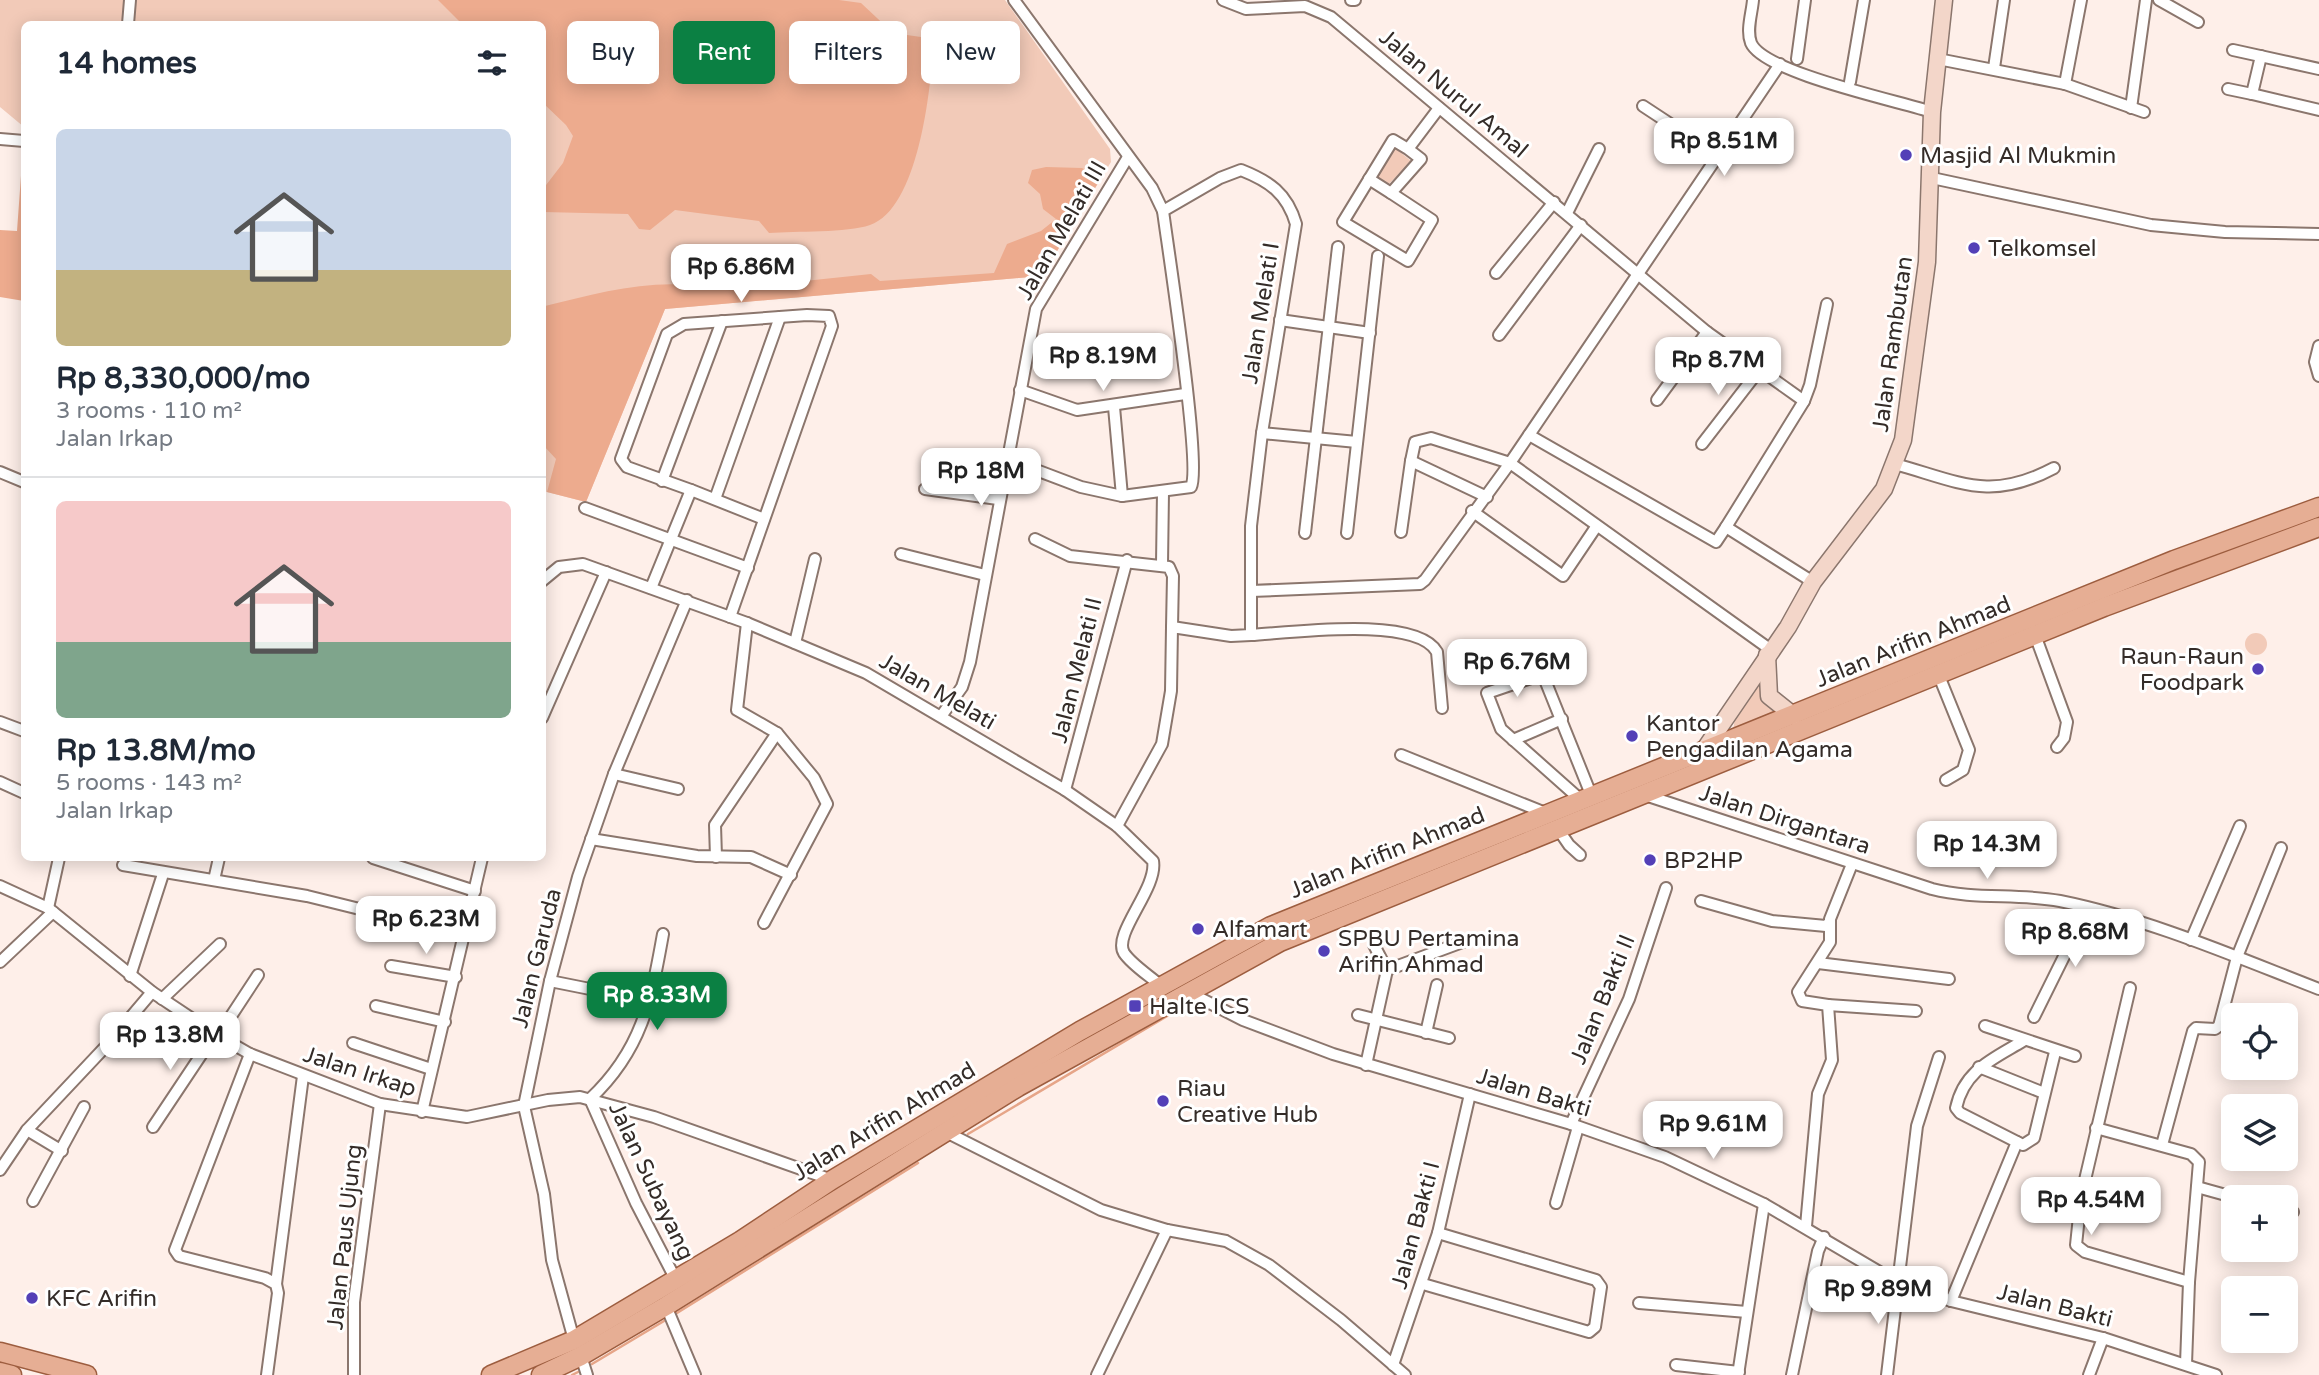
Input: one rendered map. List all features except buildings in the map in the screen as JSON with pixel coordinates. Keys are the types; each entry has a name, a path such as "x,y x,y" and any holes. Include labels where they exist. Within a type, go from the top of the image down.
{"main road":[{"name":"Jalan Rambutan","path":"1702,754 1812,582 1870,510 1895,464 1909,405 1927,262 1932,178 1932,112 1944,0"},
{"name":"Jalan Arifin Ahmad","path":"1553,822 1587,799 1794,716 2101,599 2319,507"},
{"name":"Jalan Arifin Ahmad","path":"491,1375 578,1348 666,1307 866,1170 1161,986 1271,926 1553,822 1645,795 2035,635 2101,599 2319,527"},
{"path":"1769,653 1769,696 1794,716"},
{"name":"Jalan Arifin Ahmad","path":"541,1375 676,1280 832,1180 866,1170 946,1132 1280,942 1453,861"},
{"path":"0,1352 69,1373 87,1375"},
{"path":"0,1372 12,1375"}],"street":[{"path":"128,21 130,0"},
{"name":"Jalan Melati III","path":"942,715 958,695 966,678 1036,309 1043,294 1073,253 1128,157 1014,0"},
{"name":"Jalan Nurul Amal","path":"1223,0 1246,9 1306,6 1331,17 1707,332 1804,401"},
{"path":"1754,0 1749,32 1752,45 1780,64 1839,88 1932,112"},
{"path":"1797,59 1805,0"},
{"path":"1850,82 1864,0"},
{"path":"1994,68 2004,0"},
{"path":"2065,84 2081,0"},
{"path":"2131,108 2146,0"},
{"path":"2159,0 2198,22"},
{"path":"2233,50 2319,69"},
{"path":"2252,94 2261,56"},
{"path":"1938,59 2065,84 2144,112"},
{"path":"1251,591 1420,584 1472,512 1487,498 1780,64"},
{"path":"2228,89 2319,110"},
{"path":"1643,106 1719,156"},
{"path":"1408,149 1439,108"},
{"path":"0,139 21,141"},
{"path":"1369,179 1432,220 1408,261 1343,222 1369,179 1393,140 1421,159 1391,193"},
{"path":"1567,213 1599,149"},
{"path":"1007,458 1081,488 1122,496 1188,489 1194,479 1163,211 1152,188 1128,157"},
{"name":"Jalan Melati I","path":"1163,211 1220,178 1241,170 1276,188 1287,199 1296,224 1262,433 1251,526 1251,635"},
{"path":"1932,178 2151,225 2225,232 2319,234"},
{"path":"1496,273 1554,202"},
{"path":"1499,335 1581,225"},
{"path":"1304,533 1338,247"},
{"path":"1347,533 1378,256"},
{"path":"1529,435 1716,542 1804,401 1810,385 1827,304"},
{"path":"730,617 832,326 831,318 827,315 678,325 667,334 661,345 621,459 626,467 764,519"},
{"path":"715,499 780,317"},
{"path":"1280,320 1370,334"},
{"path":"662,481 722,321"},
{"path":"1657,400 1707,332"},
{"path":"2319,346 2315,362 2319,376"},
{"path":"1702,444 1760,369"},
{"path":"1020,390 1069,409 1114,407 1185,394"},
{"path":"1114,407 1122,496"},
{"path":"1262,433 1357,442"},
{"path":"1401,532 1415,442 1426,438 1510,463 1769,653"},
{"path":"1411,461 1487,498"},
{"path":"1895,464 1993,488 2028,482 2054,468"},
{"path":"0,472 21,481"},
{"path":"925,489 999,499"},
{"path":"651,588 691,490"},
{"path":"1162,564 1163,492"},
{"path":"585,508 748,568"},
{"path":"1472,512 1563,576 1596,527"},
{"path":"1726,527 1812,582"},
{"path":"1035,539 1070,556 1162,564 1172,572 1170,701 1162,744 1117,826"},
{"path":"901,554 985,575"},
{"path":"794,643 815,559"},
{"name":"Jalan Melati II","path":"1066,790 1127,561"},
{"name":"Jalan Melati","path":"546,578 559,567 583,564 747,623 866,673 942,715 1066,790 1117,826 1150,856 1154,871 1123,936 1123,949 1161,986"},
{"path":"546,709 606,572"},
{"name":"Jalan Garuda","path":"587,1375 552,1260 544,1194 524,1105 550,981 591,839 614,774 687,600"},
{"path":"747,623 736,707 741,715 777,733 814,778 827,802 764,923"},
{"path":"1172,627 1231,636 1372,629 1414,637 1433,646 1437,652 1442,708"},
{"path":"2035,635 2067,722 2064,738 2057,747"},
{"path":"1537,676 1545,680 1562,719 1587,799 1501,729 1488,692 1537,676"},
{"path":"1939,676 1969,750 1964,770 1945,780"},
{"path":"1513,740 1562,719"},
{"path":"0,722 21,731"},
{"path":"716,857 715,825 777,733"},
{"path":"1401,755 1553,822 1569,845 1580,855"},
{"path":"614,774 678,789"},
{"path":"0,782 21,792"},
{"name":"Jalan Dirgantara","path":"1645,795 1947,893 2034,897 2140,922 2319,989"},
{"path":"2190,940 2240,826"},
{"path":"591,839 716,857 751,857 791,875"},
{"path":"2162,1145 2193,1031 2199,1027 2215,1029 2220,1024 2237,957 2281,848"},
{"path":"0,962 51,910 59,861"},
{"path":"214,880 218,861"},
{"path":"382,861 475,891"},
{"path":"422,1112 481,861"},
{"path":"1852,863 1829,923 1830,942 1803,982 1798,997 1805,1002 1828,1005 1916,1011"},
{"path":"123,865 163,874 307,896 465,935"},
{"path":"130,976 163,874"},
{"name":"Jalan Irkap","path":"0,886 51,910 130,976 216,1035 250,1054 380,1104 467,1117 573,1097 654,1117 832,1180"},
{"name":"Jalan Bakti II","path":"1556,1203 1574,1125 1629,999 1666,888"},
{"path":"1701,901 1772,921 1826,926 1829,923"},
{"path":"2034,1017 2088,908"},
{"path":"590,1100 627,1056 641,1030 650,1001 663,934"},
{"path":"1387,970 1468,940"},
{"path":"162,999 220,944"},
{"path":"1366,1065 1387,970 1374,945"},
{"path":"1818,963 1949,979"},
{"path":"391,966 456,977"},
{"path":"153,1127 258,975"},
{"path":"550,981 650,1001"},
{"path":"1426,1033 1437,985"},
{"path":"2130,988 2081,1197 2076,1245 2085,1252 2189,1282"},
{"path":"0,1170 27,1130 108,1044 152,992"},
{"name":"Jalan Bakti","path":"1188,992 1242,1020 1366,1065 1574,1125 1695,1169 1806,1226 1900,1281 1951,1301 2103,1338 2216,1375"},
{"path":"1806,1226 1818,1094 1832,1060 1828,1005"},
{"path":"376,1006 445,1022"},
{"path":"1358,1015 1449,1038"},
{"path":"1985,1026 2056,1052 2076,1056"},
{"path":"2023,1041 1979,1067 1964,1083 1956,1110 2017,1142 2026,1144 2034,1138 2043,1093 2056,1052"},
{"path":"353,1043 431,1069"},
{"path":"250,1054 181,1228 176,1252 179,1256 276,1283"},
{"path":"1887,1375 1917,1126 1939,1057"},
{"path":"1979,1067 2043,1093"},
{"path":"267,1375 303,1076"},
{"name":"Jalan Bakti I","path":"1393,1365 1423,1284 1438,1233 1470,1094"},
{"name":"Jalan Subayang","path":"590,1100 636,1203 676,1280"},
{"name":"Jalan Paus Ujung","path":"354,1375 354,1302 380,1104"},
{"path":"33,1201 84,1107"},
{"path":"2096,1128 2162,1145 2197,1159 2199,1164 2189,1282 2186,1364"},
{"path":"27,1130 62,1151"},
{"path":"946,1132 1037,1175 1101,1210 1167,1230 1226,1241 1269,1265 1341,1320 1405,1375"},
{"path":"1951,1301 2017,1142"},
{"path":"2197,1187 2221,1194"},
{"path":"1676,1365 1739,1373 1764,1204"},
{"path":"1097,1375 1167,1230"},
{"path":"1423,1284 1589,1332 1595,1327 1601,1287 1596,1280 1438,1233"},
{"path":"1792,1375 1818,1251 1824,1237"},
{"path":"1639,1303 1747,1312"},
{"path":"666,1307 695,1375"},
{"path":"2089,1375 2103,1338"}],"shaded area":[{"path":"0,0 1005,0 1020,21 921,21 921,84 1020,84 1020,21 1110,149 1111,162 1042,276 665,309 586,502 546,492 546,21 21,21 21,124 0,107"},
{"path":"438,0 839,0 861,3 880,21 789,21 789,84 907,84 907,35 921,37 921,84 930,84 925,118 911,173 900,196 886,215 860,228 769,233 759,221 675,210 650,230 639,229 628,214 546,212 546,185 563,163 573,136 566,125 546,106 546,21 459,21"},
{"path":"1394,147 1411,161 1387,186 1376,178"},
{"path":"1046,167 1082,168 1101,178 1042,276 665,309 586,502 547,492 556,459 546,448 546,306 610,291 654,285 676,284 719,290 871,274 880,281 994,273 1007,244 1041,231 1056,219 1043,209 1040,194 1028,183 1032,170"},
{"path":"21,176 21,300 0,297 0,230 17,231"},
{"path":"2252,633 2260,633 2267,640 2267,648 2260,655 2252,655 2245,648 2245,640"},
{"path":"1758,682 1776,715 1732,737 1735,718"}],"waterway":[{"path":"968,1134 1179,1009"},
{"path":"677,1313 918,1163"},
{"path":"592,1364 664,1321"},
{"path":"572,1375 578,1372"}],"place":[{"name":"Masjid Al Mukmin","path":"1906,155"},
{"name":"Telkomsel","path":"1974,248"},
{"name":"Raun-Raun Foodpark","path":"2258,669"},
{"name":"Kantor Pengadilan Agama","path":"1632,736"},
{"name":"BP2HP","path":"1650,860"},
{"name":"Alfamart","path":"1198,929"},
{"name":"SPBU Pertamina Arifin Ahmad","path":"1324,951"},
{"name":"Halte ICS","path":"1135,1006"},
{"name":"Riau Creative Hub","path":"1163,1101"},
{"name":"KFC Arifin","path":"32,1298"}]}
